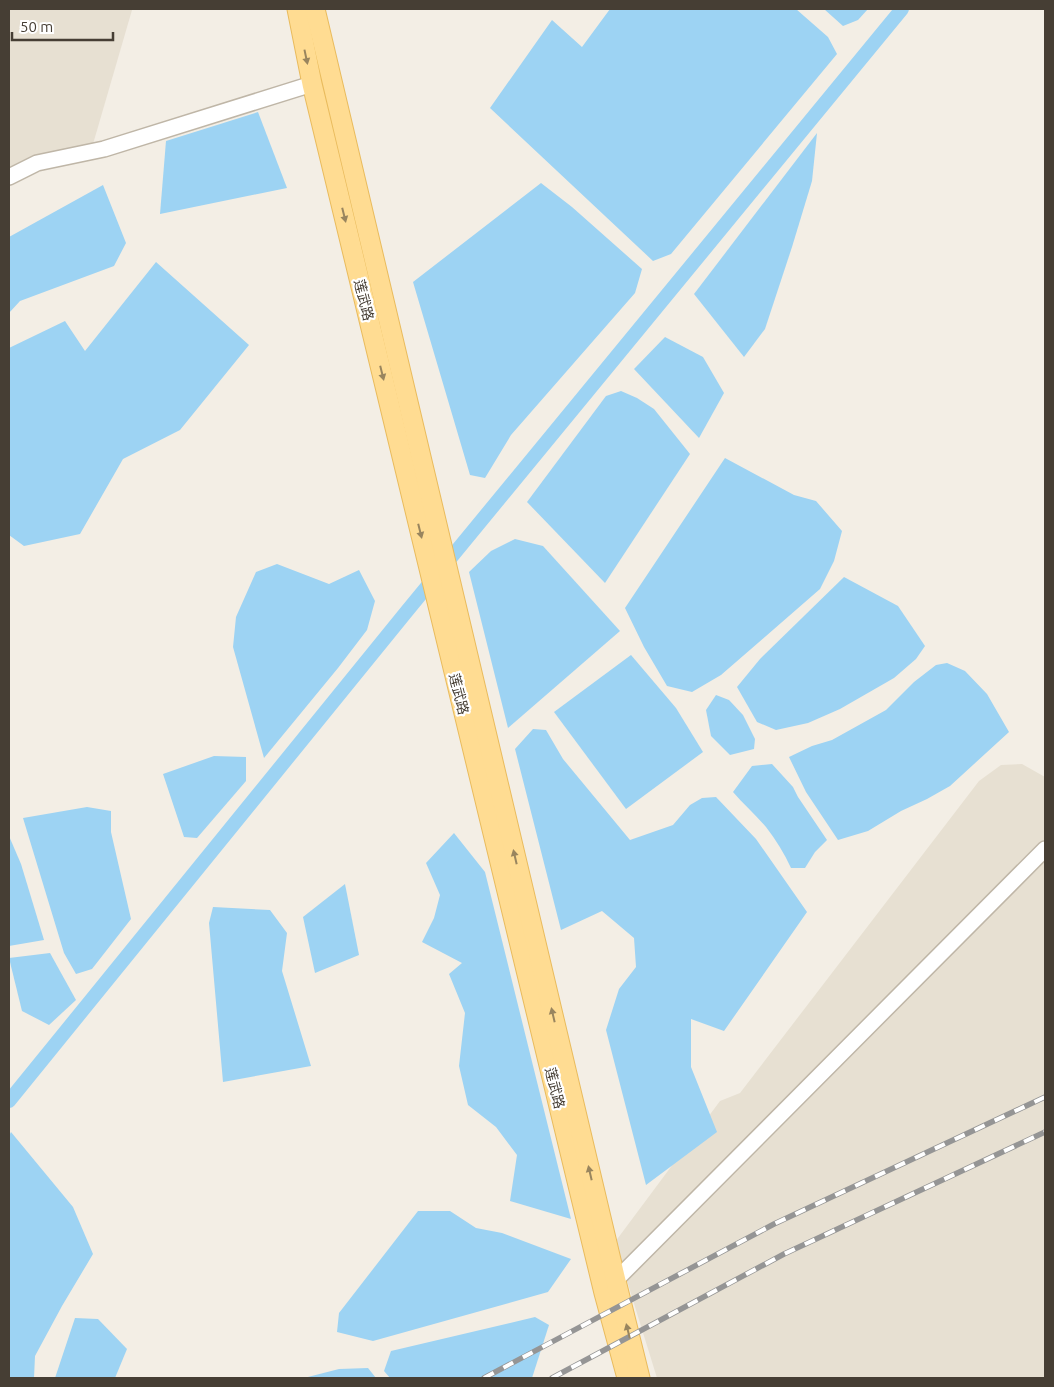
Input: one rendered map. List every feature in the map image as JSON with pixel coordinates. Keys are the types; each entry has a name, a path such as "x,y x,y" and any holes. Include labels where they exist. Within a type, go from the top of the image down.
{"main road":[{"name":"莲武路","path":"297,9 312,84 610,1287 640,1378"},
{"name":"莲武路","path":"315,9 610,1287 627,1378"}],"street":[{"path":"9,177 37,163 104,149 312,84"},
{"path":"610,1287 1045,849"}],"shaded area":[{"path":"9,9 132,10 93,144 9,176"},
{"path":"1022,764 1045,777 1045,1378 657,1378 615,1242 720,1101 740,1093 979,781 1001,765"}],"water":[{"path":"610,9 796,9 828,37 837,54 671,254 653,261 490,108 552,20 582,47"},
{"path":"824,9 868,9 858,20 843,26"},
{"path":"258,112 287,188 160,214 166,141"},
{"path":"817,133 812,181 792,247 765,329 744,357 694,294"},
{"path":"541,183 572,207 642,269 635,293 511,435 485,478 470,475 413,282"},
{"path":"103,185 126,243 114,266 20,301 9,313 9,237"},
{"path":"156,262 249,345 180,430 123,459 80,534 24,546 9,535 9,348 65,321 85,351"},
{"path":"665,337 703,357 724,393 699,438 634,369"},
{"path":"621,391 637,398 654,409 690,454 605,583 527,502 606,396"},
{"path":"725,458 794,495 816,501 842,531 834,561 820,589 721,675 692,692 667,686 644,647 625,608"},
{"path":"515,539 543,546 620,631 508,728 469,572 491,551"},
{"path":"277,564 329,584 359,570 375,601 367,630 264,758 233,647 236,617 256,572"},
{"path":"844,577 898,606 925,646 916,659 894,678 840,709 808,723 776,730 757,722 737,687 760,659"},
{"path":"631,655 676,708 703,752 626,809 554,712"},
{"path":"947,663 965,671 987,694 1009,732 950,786 901,811 868,831 838,840 806,792 789,757 812,746 832,740 886,710 914,682 936,665"},
{"path":"716,695 729,700 743,715 755,739 754,749 730,755 711,736 706,710"},
{"path":"533,729 546,730 563,759 630,840 673,825 690,805 702,798 716,797 756,839 807,912 724,1031 691,1019 691,1067 717,1132 646,1185 606,1030 619,989 636,967 634,938 602,911 561,930 515,749"},
{"path":"214,756 246,757 246,781 197,838 184,837 163,774"},
{"path":"772,764 793,787 827,840 815,852 805,868 791,868 780,847 766,827 733,792 752,766"},
{"path":"87,807 111,811 111,832 131,919 92,969 76,974 64,953 23,818"},
{"path":"454,833 485,872 571,1219 510,1201 517,1155 496,1127 468,1105 459,1066 465,1013 449,974 462,963 422,942 434,918 440,895 426,863"},
{"path":"9,836 21,864 44,940 9,946"},
{"path":"345,884 359,955 315,973 303,917"},
{"path":"213,907 270,910 287,933 282,971 311,1066 223,1082 209,923"},
{"path":"50,953 76,1000 49,1025 22,1011 9,958"},
{"path":"11,1132 73,1207 93,1254 35,1356 34,1378 9,1378 9,1136"},
{"path":"418,1211 450,1211 476,1228 502,1233 571,1259 548,1292 373,1341 337,1332 339,1313"},
{"path":"535,1317 549,1325 532,1378 390,1378 384,1371 391,1351"},
{"path":"75,1318 98,1319 127,1349 115,1378 55,1378"},
{"path":"368,1368 376,1378 304,1378 339,1369"}],"waterway":[{"path":"9,1101 407,611 902,9"}],"railway":[{"path":"484,1378 774,1224 1045,1097"},
{"path":"552,1378 784,1254 1045,1132"}]}
